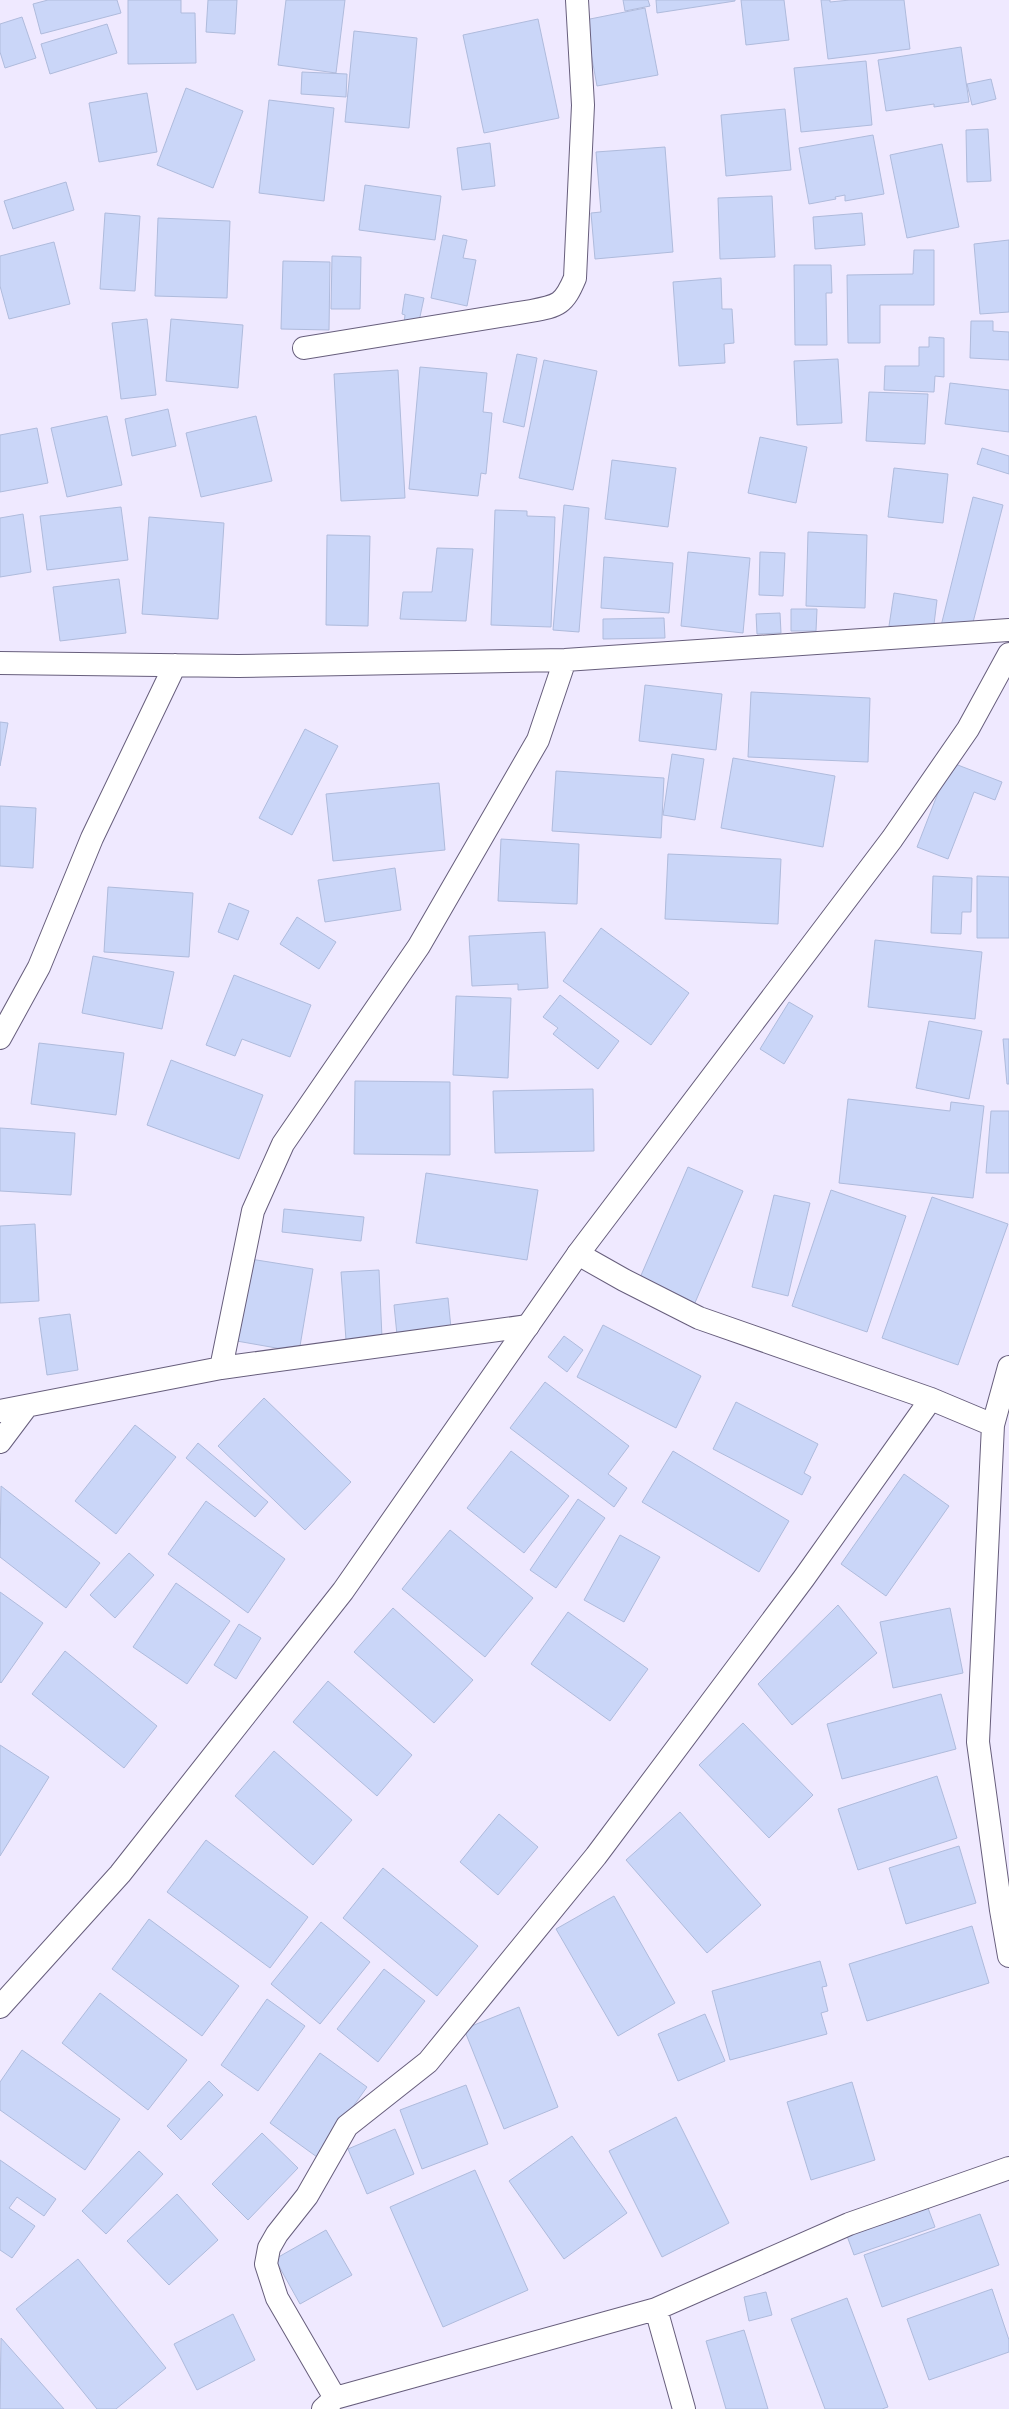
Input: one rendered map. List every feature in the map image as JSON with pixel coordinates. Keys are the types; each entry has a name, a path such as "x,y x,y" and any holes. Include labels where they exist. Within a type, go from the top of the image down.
{"street":[{"path":"304,348 531,311 555,306 567,296 575,278 583,105 577,0"},
{"path":"0,663 175,665 565,660 1009,630"},
{"path":"0,2008 120,1874 343,1591 578,1254 892,840 968,729 1009,654"},
{"path":"221,1368 253,1211 283,1144 419,946 538,740 565,660"},
{"path":"0,1038 39,967 92,838 175,665"},
{"path":"578,1254 624,1280 699,1318 931,1399 993,1425"},
{"path":"0,1411 221,1368 528,1326"},
{"path":"1009,1368 993,1425 978,1742 1000,1910 1009,1956"},
{"path":"931,1399 804,1578 596,1856 428,2062 347,2126 307,2196 277,2234 269,2248 266,2264 277,2298 329,2403 656,2309 849,2224 1009,2168"},
{"path":"0,1442 27,1406"},
{"path":"656,2309 684,2409"}],"building":[{"path":"48,0 117,0 121,13 41,34 33,4"},
{"path":"128,0 181,0 181,13 195,13 196,63 128,64"},
{"path":"208,0 237,0 235,34 206,32"},
{"path":"286,0 345,0 336,73 278,65"},
{"path":"623,0 648,0 650,6 625,11"},
{"path":"656,0 735,0 735,1 657,13"},
{"path":"741,0 784,0 789,40 746,45"},
{"path":"821,0 830,0 830,2 850,0 904,0 910,49 828,59"},
{"path":"645,8 658,75 597,86 585,20"},
{"path":"22,17 36,58 5,68 0,52 0,24"},
{"path":"538,19 559,118 484,133 463,35"},
{"path":"107,24 117,53 50,74 41,44"},
{"path":"354,31 417,38 409,128 345,122"},
{"path":"961,47 969,102 934,107 934,104 886,111 878,60"},
{"path":"866,61 872,125 801,132 794,68"},
{"path":"302,72 347,74 346,97 301,94"},
{"path":"991,79 996,99 972,105 967,84"},
{"path":"186,88 243,111 213,188 157,165"},
{"path":"147,93 157,152 99,162 89,103"},
{"path":"269,100 334,108 324,201 259,193"},
{"path":"785,109 791,170 726,176 721,115"},
{"path":"988,129 991,181 967,182 966,130"},
{"path":"873,135 884,194 845,201 845,195 835,197 836,199 809,204 799,148"},
{"path":"490,143 495,186 462,190 457,148"},
{"path":"942,144 959,227 907,238 890,155"},
{"path":"665,147 673,252 595,259 591,213 601,212 596,152"},
{"path":"66,182 74,210 13,229 4,201"},
{"path":"365,185 441,196 435,240 359,230"},
{"path":"772,196 775,257 720,259 718,198"},
{"path":"105,213 140,216 135,291 100,289"},
{"path":"862,213 865,245 815,249 813,217"},
{"path":"158,218 230,221 227,298 155,296"},
{"path":"443,235 467,240 463,258 476,260 467,306 431,298"},
{"path":"1009,240 1009,312 980,314 974,244"},
{"path":"54,242 70,304 9,319 0,286 0,256"},
{"path":"914,250 934,250 934,305 880,305 880,343 848,343 847,275 913,274"},
{"path":"332,256 361,257 360,309 331,309"},
{"path":"283,261 330,262 329,330 281,329"},
{"path":"794,265 831,265 832,293 826,293 827,345 795,345"},
{"path":"721,278 722,309 732,309 734,343 724,344 725,363 679,366 673,282"},
{"path":"405,294 424,298 418,326 404,323 405,315 402,314"},
{"path":"147,319 156,395 121,399 112,323"},
{"path":"171,319 243,325 238,388 166,381"},
{"path":"971,321 993,321 993,331 1009,332 1009,360 970,358"},
{"path":"929,337 944,338 944,377 935,376 934,392 884,390 885,366 919,366 919,347 929,347"},
{"path":"517,354 537,358 524,427 503,422"},
{"path":"838,359 842,423 797,425 794,361"},
{"path":"544,360 597,371 573,490 519,478"},
{"path":"420,367 487,373 483,412 492,413 486,474 481,473 478,496 409,489"},
{"path":"398,370 405,498 341,501 334,374"},
{"path":"950,383 1009,390 1009,432 945,424"},
{"path":"869,392 928,394 925,444 866,441"},
{"path":"168,409 176,446 132,456 125,419"},
{"path":"107,416 122,485 67,497 51,428"},
{"path":"256,416 272,481 201,497 186,433"},
{"path":"37,428 48,483 0,492 0,435"},
{"path":"760,437 807,447 796,503 748,493"},
{"path":"982,448 1009,456 1009,474 977,464"},
{"path":"612,460 676,468 668,527 605,519"},
{"path":"894,468 948,474 943,523 888,517"},
{"path":"973,497 1003,505 969,638 940,630"},
{"path":"564,505 589,508 579,632 553,630"},
{"path":"121,507 128,560 47,570 40,516"},
{"path":"495,510 527,511 527,516 555,517 551,627 491,625"},
{"path":"23,514 31,572 0,577 0,518"},
{"path":"149,517 224,523 218,619 142,614"},
{"path":"808,532 867,535 865,608 806,606"},
{"path":"327,535 370,536 368,626 326,625"},
{"path":"437,548 473,549 466,621 400,619 403,592 432,592"},
{"path":"688,552 750,558 743,633 681,626"},
{"path":"760,552 785,553 783,596 759,595"},
{"path":"604,557 673,563 669,613 601,608"},
{"path":"119,579 126,633 60,641 53,587"},
{"path":"894,593 937,600 933,632 889,626"},
{"path":"791,609 817,609 816,631 791,631"},
{"path":"780,613 781,633 757,634 756,614"},
{"path":"664,618 665,638 603,639 603,619"},
{"path":"645,685 722,694 716,750 639,741"},
{"path":"751,692 870,698 868,762 748,757"},
{"path":"0,722 8,723 0,766"},
{"path":"305,729 338,746 292,835 259,818"},
{"path":"672,754 704,759 695,820 663,815"},
{"path":"733,758 835,776 823,847 721,828"},
{"path":"950,762 1002,782 995,800 974,792 948,859 917,847"},
{"path":"556,771 664,778 661,838 552,831"},
{"path":"439,783 445,850 333,861 326,794"},
{"path":"0,806 36,808 33,868 0,866"},
{"path":"501,839 579,844 577,904 498,901"},
{"path":"668,854 781,859 778,924 665,919"},
{"path":"395,868 401,910 325,922 318,880"},
{"path":"933,876 972,878 971,912 962,912 961,934 931,933"},
{"path":"977,876 1009,877 1009,938 977,938"},
{"path":"108,887 193,893 189,957 104,952"},
{"path":"229,903 249,911 238,940 218,932"},
{"path":"297,917 336,942 319,969 280,944"},
{"path":"601,928 689,993 651,1045 563,981"},
{"path":"545,932 548,988 518,990 518,984 472,986 469,936"},
{"path":"875,940 982,952 975,1019 868,1007"},
{"path":"93,956 174,972 162,1029 82,1013"},
{"path":"234,975 311,1005 290,1057 242,1039 235,1056 206,1045"},
{"path":"560,995 619,1041 598,1069 553,1034 558,1028 543,1017"},
{"path":"456,996 511,998 508,1078 453,1075"},
{"path":"789,1002 813,1016 784,1064 760,1049"},
{"path":"929,1021 982,1031 969,1099 916,1088"},
{"path":"1003,1039 1009,1039 1009,1084 1007,1084"},
{"path":"39,1043 124,1053 116,1115 31,1104"},
{"path":"171,1060 263,1095 239,1159 147,1125"},
{"path":"355,1081 450,1082 450,1155 354,1154"},
{"path":"593,1089 594,1151 495,1153 493,1091"},
{"path":"848,1099 950,1111 951,1102 984,1106 973,1198 839,1183"},
{"path":"991,1111 1009,1111 1009,1173 986,1173"},
{"path":"0,1128 75,1133 71,1195 0,1191"},
{"path":"688,1167 743,1191 694,1305 639,1280"},
{"path":"426,1173 538,1190 527,1260 416,1243"},
{"path":"831,1190 906,1216 867,1332 792,1306"},
{"path":"774,1195 810,1203 788,1296 752,1287"},
{"path":"932,1197 1008,1224 958,1365 882,1338"},
{"path":"284,1209 364,1217 361,1241 282,1232"},
{"path":"35,1224 39,1301 0,1303 0,1226"},
{"path":"244,1258 313,1269 299,1352 231,1340"},
{"path":"379,1270 382,1338 346,1340 341,1272"},
{"path":"448,1298 451,1328 397,1335 394,1305"},
{"path":"70,1314 78,1370 47,1375 39,1318"},
{"path":"603,1325 701,1376 676,1428 577,1377"},
{"path":"564,1336 583,1350 567,1372 548,1357"},
{"path":"545,1382 629,1446 608,1474 627,1488 614,1507 510,1428"},
{"path":"264,1398 351,1482 305,1530 218,1446"},
{"path":"736,1402 818,1444 804,1473 811,1477 802,1495 713,1449"},
{"path":"135,1425 176,1457 116,1534 75,1501"},
{"path":"198,1443 268,1502 255,1517 186,1458"},
{"path":"511,1451 569,1496 524,1553 467,1508"},
{"path":"673,1451 789,1521 759,1572 642,1502"},
{"path":"904,1474 949,1506 886,1596 841,1564"},
{"path":"1,1486 100,1563 66,1608 0,1557"},
{"path":"578,1499 605,1518 556,1588 530,1570"},
{"path":"206,1501 285,1559 248,1613 168,1554"},
{"path":"450,1530 533,1598 485,1657 402,1589"},
{"path":"620,1535 660,1557 624,1622 584,1600"},
{"path":"129,1553 154,1575 115,1618 90,1595"},
{"path":"176,1583 230,1621 187,1684 133,1647"},
{"path":"0,1592 43,1623 1,1683 0,1682"},
{"path":"838,1605 877,1653 792,1725 758,1684"},
{"path":"393,1608 473,1680 434,1723 354,1652"},
{"path":"950,1608 963,1673 893,1688 880,1622"},
{"path":"568,1612 648,1669 610,1721 531,1664"},
{"path":"239,1624 261,1638 236,1679 214,1665"},
{"path":"65,1651 157,1726 124,1768 32,1694"},
{"path":"328,1681 412,1755 377,1796 293,1722"},
{"path":"941,1694 956,1749 842,1779 827,1724"},
{"path":"743,1723 813,1795 769,1838 699,1765"},
{"path":"0,1745 49,1777 0,1856"},
{"path":"274,1751 352,1820 313,1865 235,1796"},
{"path":"937,1776 957,1838 858,1870 838,1809"},
{"path":"680,1812 761,1905 707,1953 626,1860"},
{"path":"499,1814 538,1847 498,1895 460,1862"},
{"path":"206,1840 308,1917 270,1968 167,1892"},
{"path":"959,1846 976,1903 906,1924 889,1868"},
{"path":"383,1868 478,1946 437,1996 343,1918"},
{"path":"614,1896 675,2003 618,2036 556,1929"},
{"path":"149,1919 239,1986 202,2036 112,1969"},
{"path":"321,1922 370,1962 320,2024 271,1984"},
{"path":"972,1926 989,1983 867,2021 849,1964"},
{"path":"820,1961 827,1986 822,1987 828,2011 821,2013 827,2034 730,2060 712,1991"},
{"path":"384,1969 425,2001 378,2062 337,2029"},
{"path":"100,1993 187,2060 148,2110 62,2043"},
{"path":"267,1999 305,2026 258,2091 221,2065"},
{"path":"519,2007 558,2107 504,2129 464,2029"},
{"path":"705,2014 725,2061 678,2081 658,2034"},
{"path":"22,2050 120,2119 85,2170 0,2110 0,2082"},
{"path":"320,2053 367,2087 317,2157 270,2123"},
{"path":"209,2081 223,2095 181,2140 167,2126"},
{"path":"852,2082 875,2160 811,2180 787,2102"},
{"path":"466,2085 488,2144 422,2169 400,2110"},
{"path":"676,2117 729,2223 662,2257 609,2151"},
{"path":"395,2129 414,2174 367,2194 348,2149"},
{"path":"262,2133 298,2168 248,2220 212,2184"},
{"path":"572,2136 627,2213 564,2259 509,2181"},
{"path":"139,2151 163,2174 106,2234 82,2211"},
{"path":"0,2160 56,2199 44,2216 17,2197 9,2208 35,2226 12,2258 0,2250"},
{"path":"475,2170 528,2290 443,2327 390,2207"},
{"path":"177,2194 218,2240 169,2285 127,2241"},
{"path":"928,2208 935,2227 854,2255 847,2236"},
{"path":"980,2214 999,2265 882,2307 864,2255"},
{"path":"326,2230 352,2275 300,2304 275,2259"},
{"path":"78,2259 166,2368 116,2409 97,2409 16,2309"},
{"path":"992,2289 1009,2340 1009,2352 929,2380 907,2319"},
{"path":"766,2292 772,2315 749,2321 744,2297"},
{"path":"847,2298 888,2407 882,2409 825,2409 791,2319"},
{"path":"233,2314 255,2360 197,2390 174,2344"},
{"path":"744,2330 768,2409 726,2409 706,2341"},
{"path":"1,2338 64,2409 0,2409"}]}
